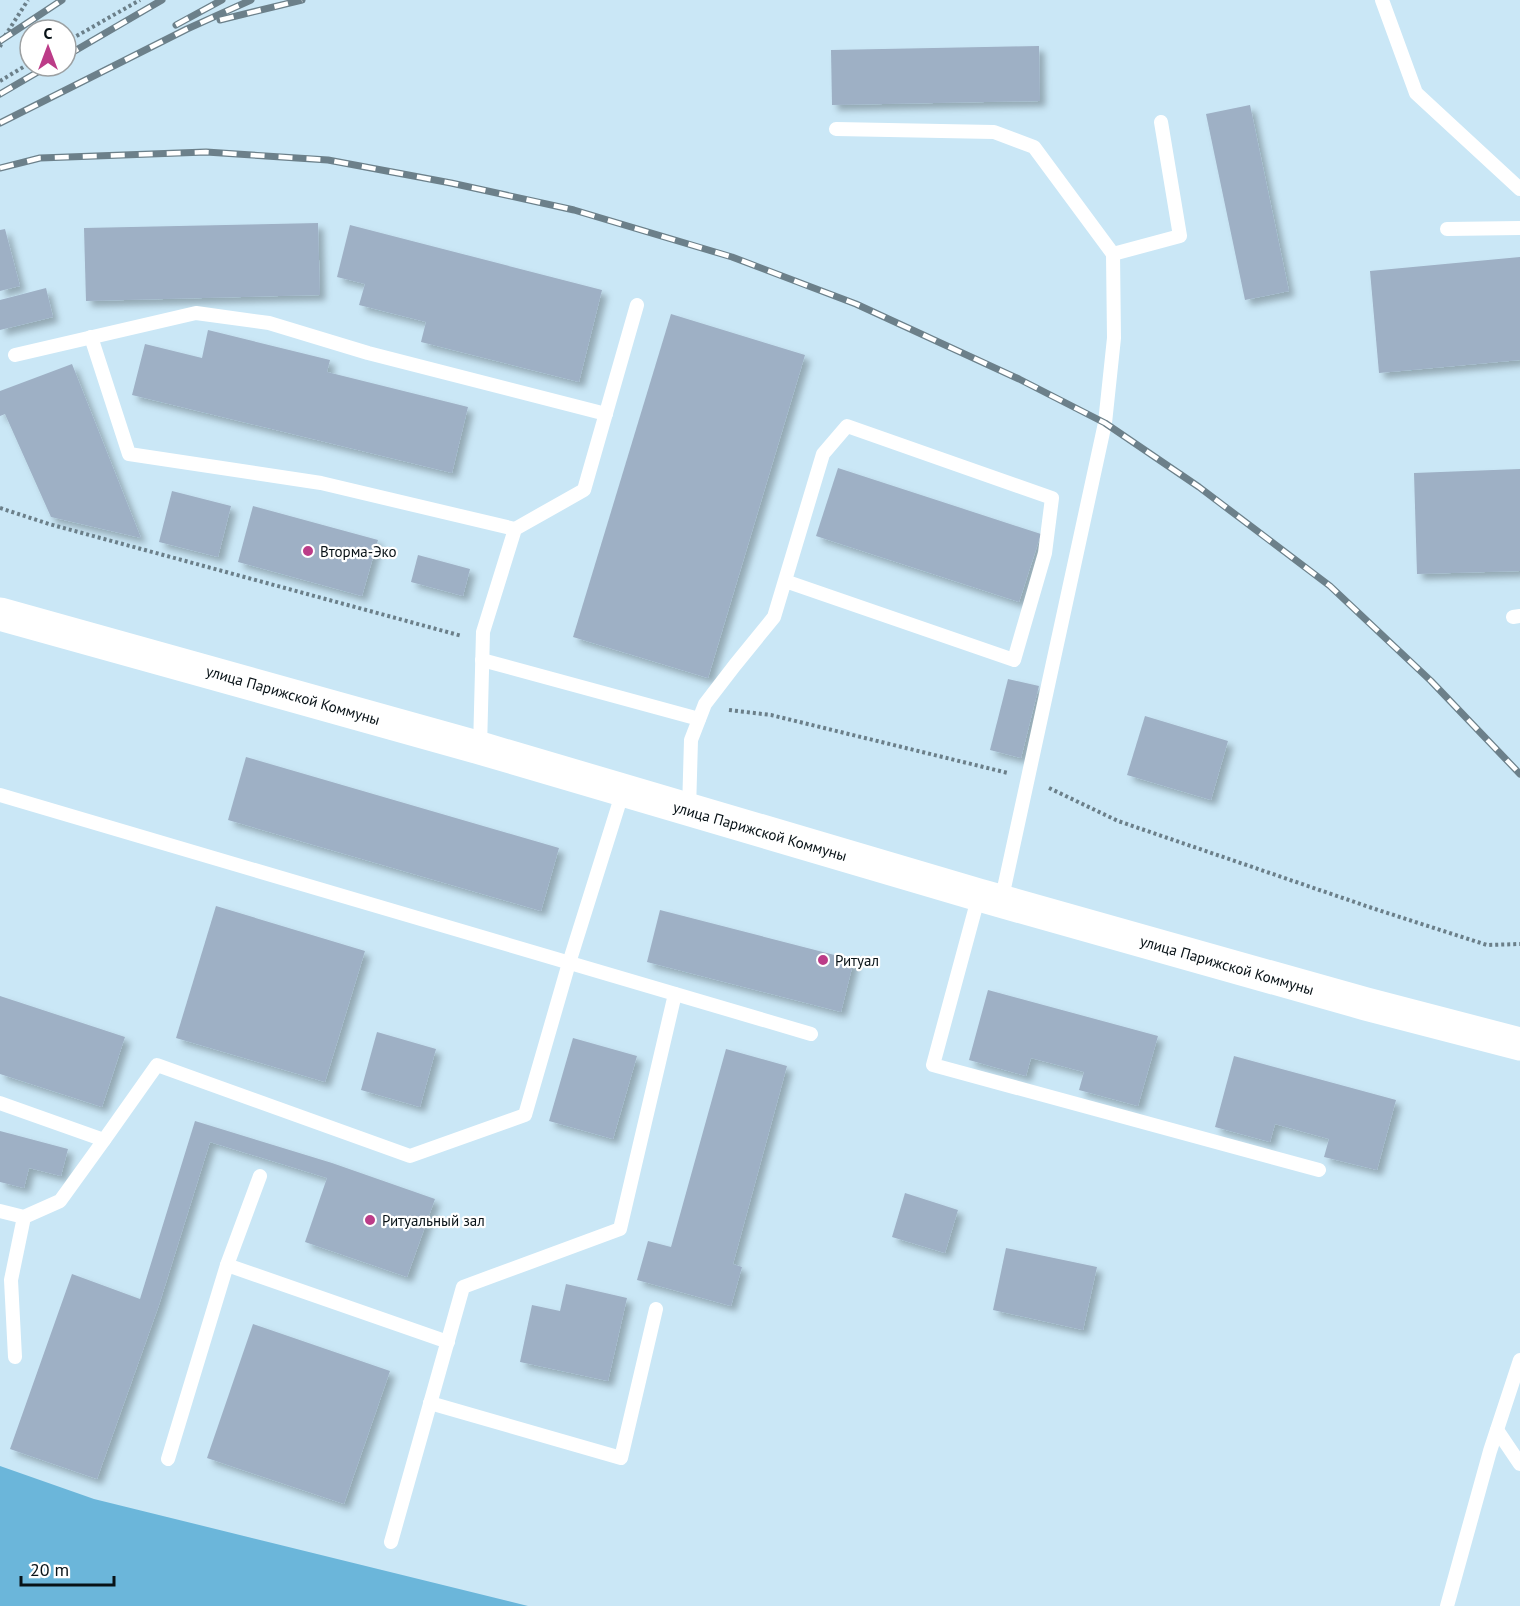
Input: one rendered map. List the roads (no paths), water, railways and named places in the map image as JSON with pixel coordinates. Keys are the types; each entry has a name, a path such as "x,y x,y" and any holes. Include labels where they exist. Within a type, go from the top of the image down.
{"main road":[{"name":"улица Парижской Коммуны","path":"0,614 480,748 990,898 1366,1004 1520,1044"}],"lane":[{"path":"1382,0 1416,93 1520,189"},
{"path":"1113,254 1180,236 1161,122"},
{"path":"836,129 994,132 1034,147 1113,254 1114,338 1105,423 1029,778 933,1065 1319,1170"},
{"path":"1447,229 1520,228"},
{"path":"91,337 129,453 321,483 515,529 584,490 637,305"},
{"path":"15,355 196,313 269,323 368,353 606,414"},
{"path":"689,810 691,740 705,704 774,617 823,454 847,426 1052,498 1045,553 1014,660 785,581"},
{"path":"480,748 483,632 515,529"},
{"path":"482,660 699,719"},
{"path":"0,1211 24,1217 60,1201 157,1065 410,1155 525,1115 569,963 623,791"},
{"path":"0,795 811,1035"},
{"path":"391,1542 463,1287 620,1229 675,994"},
{"path":"0,1103 104,1140"},
{"path":"168,1459 227,1265 260,1176"},
{"path":"15,1357 11,1280 24,1217"},
{"path":"227,1265 448,1342"},
{"path":"430,1403 621,1458 656,1309"},
{"path":"1448,1606 1490,1451 1520,1360"},
{"path":"1497,1430 1520,1464"}],"railway":[{"path":"0,41 62,0"},
{"path":"78,49 162,0"},
{"path":"176,25 222,0"},
{"path":"0,123 187,29 251,0"},
{"path":"220,20 302,0"},
{"path":"0,94 27,78"},
{"path":"0,168 40,158 206,152 328,160 451,183 574,210 732,257 856,304 1019,379 1105,423 1199,487 1330,586 1431,681 1520,774"}],"place":[{"name":"Вторма-Эко","path":"308,551"},
{"name":"Ритуал","path":"823,960"},
{"name":"Ритуальный зал","path":"370,1220"}]}
